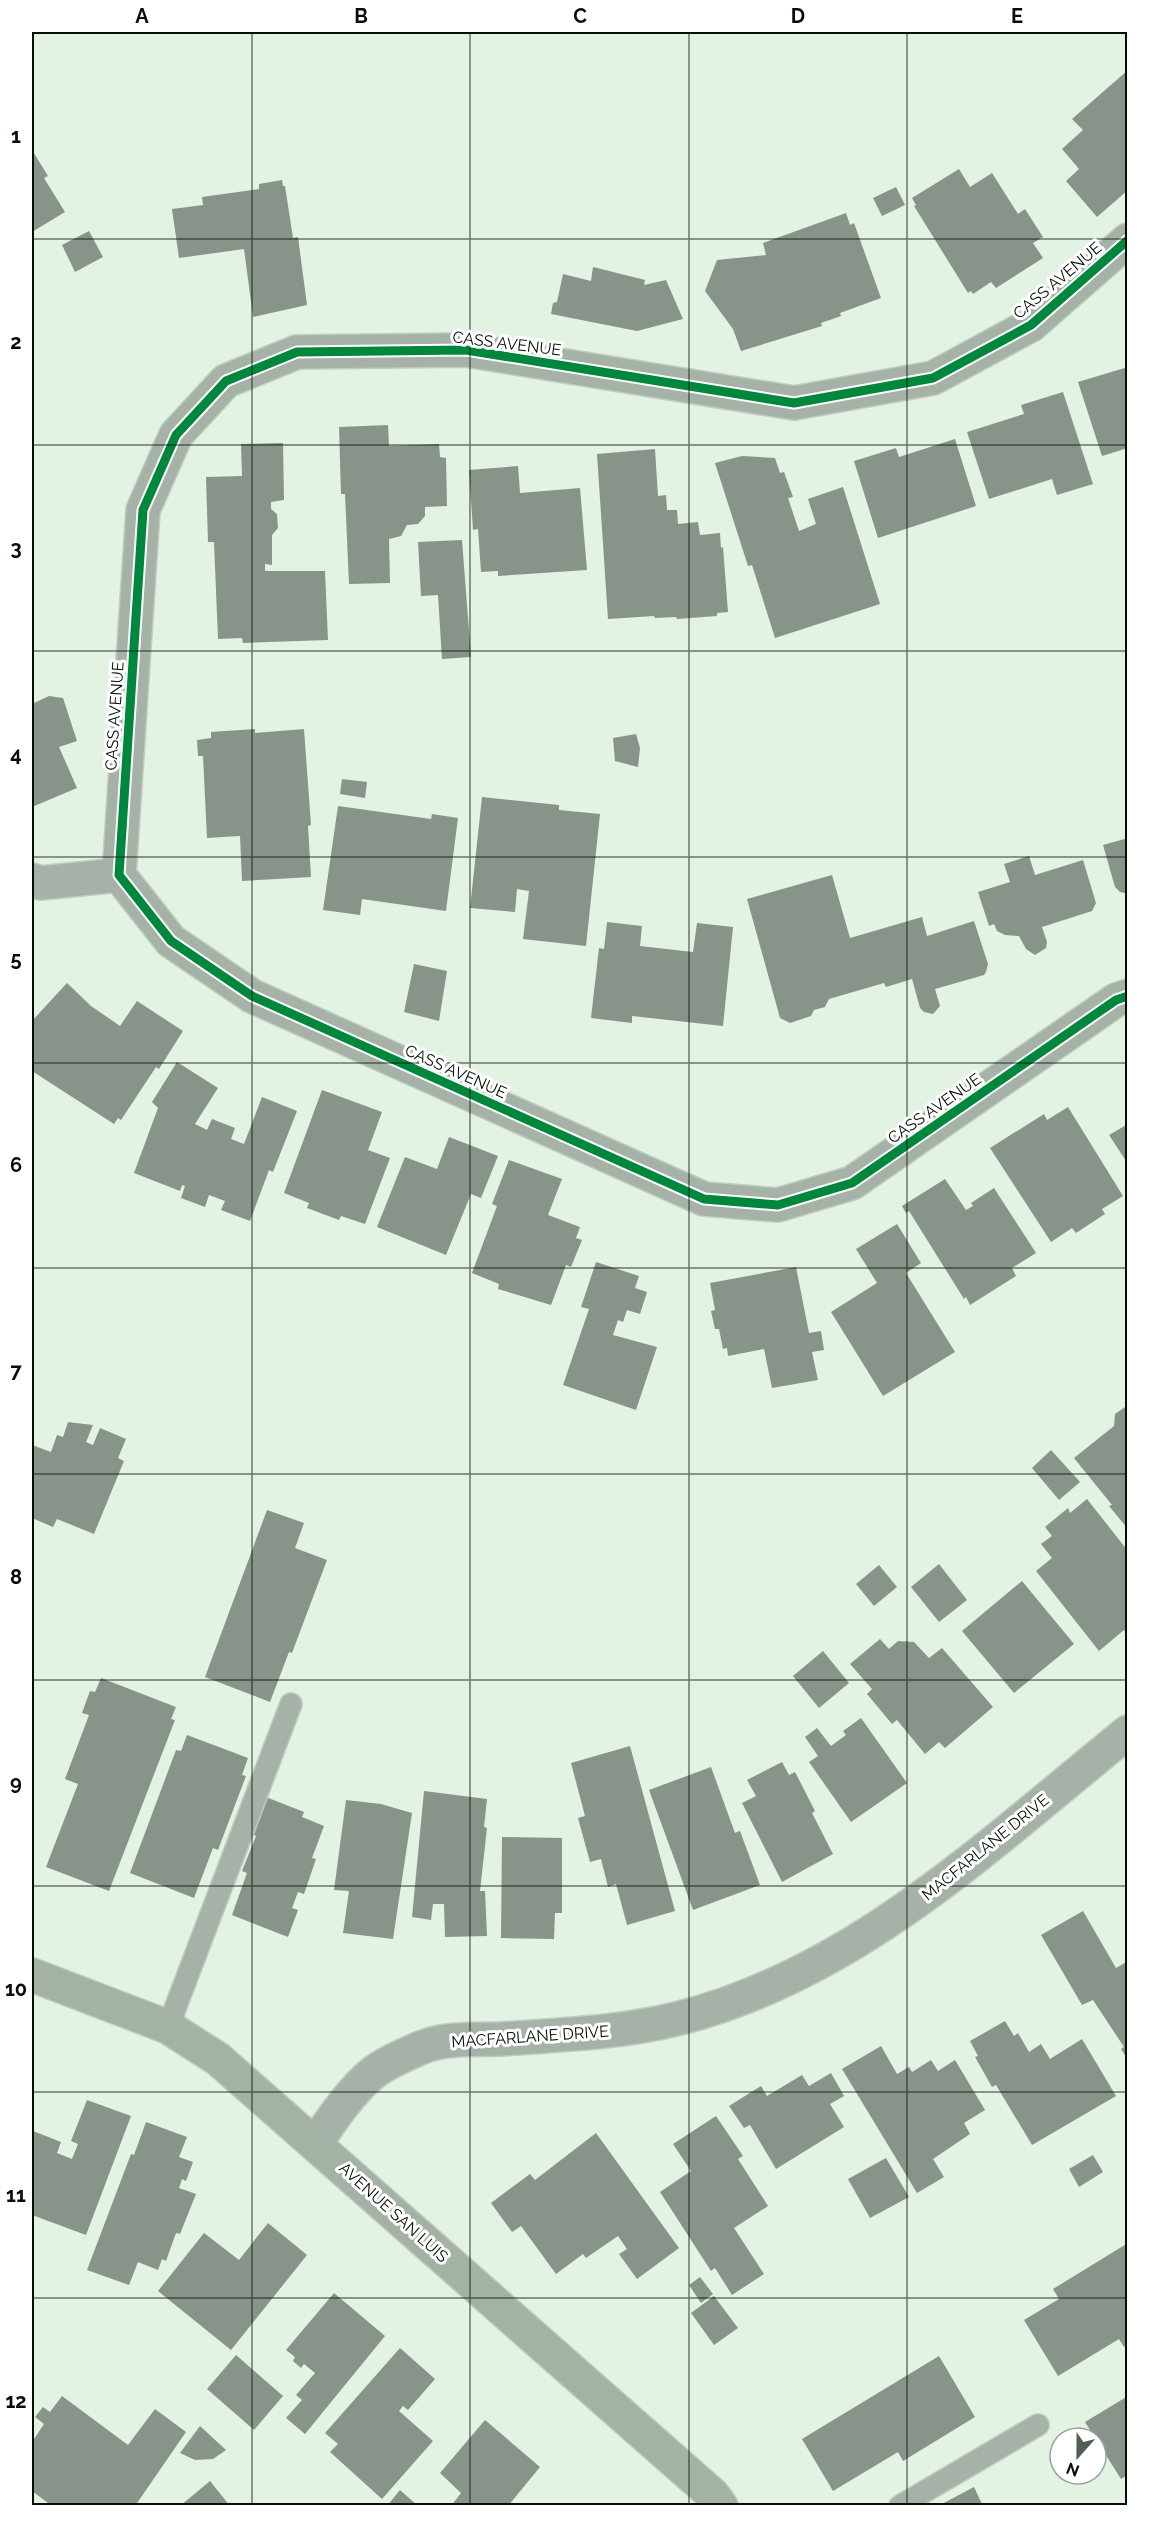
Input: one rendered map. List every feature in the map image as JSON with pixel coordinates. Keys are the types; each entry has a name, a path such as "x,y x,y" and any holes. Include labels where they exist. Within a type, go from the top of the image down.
{"street":[{"name":"CASS AVENUE","path":"1128,240 1030,326 933,378 794,403 466,350 297,352 226,381 176,435 143,510 118,875 171,941 252,996 704,1199 778,1205 852,1183 1116,1000 1128,996"},
{"path":"32,880 40,882 118,875"},
{"name":"MACFARLANE DRIVE","path":"316,2143 341,2105 379,2068 436,2043 591,2034 675,2019 746,1997 824,1959 880,1928 917,1902 1128,1732"},
{"name":"AVENUE SAN LUIS","path":"32,1975 168,2027 218,2059 695,2479 721,2505"}],"lane":[{"path":"168,2027 291,1704"},
{"path":"900,2505 1038,2425"}],"building":[{"path":"1128,70 1128,190 1097,217 1066,181 1079,169 1062,149 1083,130 1072,119"},
{"path":"32,150 48,176 44,178 65,212 32,232"},
{"path":"959,169 970,187 992,173 1018,214 1025,209 1043,237 1033,243 1043,258 996,288 991,282 973,294 971,291 968,293 914,206 916,205 912,198"},
{"path":"282,180 285,186 293,238 298,237 307,305 253,317 244,249 179,258 172,209 203,205 202,197 259,189 259,184"},
{"path":"896,187 905,205 882,216 873,198"},
{"path":"846,213 850,225 854,223 881,298 840,313 841,316 821,323 822,326 741,351 733,329 705,291 717,260 766,255 763,243"},
{"path":"89,231 103,257 75,272 62,245"},
{"path":"593,267 645,280 644,285 666,280 683,319 637,331 551,314 553,303 557,302 563,274 591,281"},
{"path":"1128,367 1128,448 1102,456 1078,382"},
{"path":"1063,392 1093,484 1057,495 1052,479 989,499 967,432 1024,414 1021,405"},
{"path":"388,425 389,446 439,444 440,457 446,458 447,506 425,507 425,516 418,524 407,525 401,536 389,539 390,583 349,584 345,494 341,494 339,427"},
{"path":"955,439 976,506 878,538 854,461 896,448 899,457"},
{"path":"283,443 284,500 271,502 271,509 277,514 278,528 272,535 272,565 265,564 265,571 325,571 328,640 243,643 242,638 218,639 214,542 208,542 206,477 242,476 241,444"},
{"path":"655,449 658,496 666,495 667,510 677,510 678,524 698,522 700,535 720,533 728,612 717,613 717,616 677,619 676,617 655,618 654,616 608,619 597,454"},
{"path":"742,456 775,458 780,473 784,472 793,497 788,498 799,531 816,524 808,499 843,487 880,604 775,638 752,565 748,566 715,463"},
{"path":"518,466 520,493 580,488 587,570 498,576 498,571 481,572 478,529 473,530 469,470"},
{"path":"462,540 471,657 442,659 438,595 421,596 418,542"},
{"path":"49,696 63,698 77,741 59,747 77,788 32,807 32,704"},
{"path":"255,729 255,733 304,729 311,825 308,826 311,877 242,881 240,836 207,838 203,756 198,756 197,740 211,738 211,732"},
{"path":"636,734 640,748 638,767 615,761 613,738"},
{"path":"342,779 367,782 365,798 340,794"},
{"path":"482,797 559,805 559,810 600,814 586,946 523,939 529,891 517,889 515,912 470,908"},
{"path":"338,806 431,819 432,814 458,818 446,911 362,899 360,915 323,910"},
{"path":"1128,838 1128,892 1125,893 1115,887 1103,845"},
{"path":"1029,856 1035,875 1083,860 1096,903 1092,911 1042,927 1047,942 1046,948 1035,955 1026,949 1019,936 1005,935 997,931 994,924 989,926 978,892 1010,882 1004,864"},
{"path":"832,875 850,938 922,917 927,936 974,921 988,964 986,972 984,975 935,989 940,1006 933,1014 924,1012 920,1008 912,979 886,987 884,983 829,999 825,1007 814,1010 811,1016 790,1023 780,1018 747,899"},
{"path":"607,922 642,926 640,946 693,952 697,923 733,927 723,1026 632,1016 632,1023 591,1018 599,948 604,949"},
{"path":"414,964 447,971 439,1021 404,1012"},
{"path":"67,983 91,1006 120,1026 137,1001 183,1031 159,1069 156,1067 121,1120 118,1118 114,1124 32,1071 32,1021"},
{"path":"177,1062 218,1088 195,1124 207,1130 212,1119 235,1128 231,1139 244,1144 262,1097 297,1111 273,1172 269,1170 250,1221 221,1210 225,1201 209,1195 205,1207 181,1198 185,1186 182,1185 180,1191 134,1173 158,1108 152,1102"},
{"path":"322,1090 382,1112 368,1150 390,1158 365,1224 341,1216 339,1220 307,1208 309,1203 284,1193"},
{"path":"1068,1107 1123,1196 1102,1209 1105,1214 1076,1233 1072,1228 1051,1242 990,1148 1044,1114 1047,1120"},
{"path":"1128,1124 1128,1164 1109,1135"},
{"path":"449,1137 498,1156 481,1198 471,1194 446,1255 377,1227 405,1157 437,1169"},
{"path":"509,1160 562,1179 548,1215 580,1227 576,1238 582,1240 571,1267 566,1265 551,1305 498,1289 499,1284 472,1273 497,1206 492,1204"},
{"path":"945,1179 966,1210 973,1206 971,1203 994,1188 1036,1253 1012,1268 1016,1276 970,1305 909,1211 906,1213 902,1206"},
{"path":"897,1224 921,1263 906,1273 955,1352 883,1396 831,1312 877,1283 856,1249"},
{"path":"596,1262 639,1276 635,1288 647,1292 640,1314 627,1310 623,1322 618,1320 613,1335 657,1347 636,1410 563,1385 589,1309 581,1307"},
{"path":"796,1267 809,1333 821,1331 824,1350 812,1352 818,1380 772,1388 764,1349 728,1356 727,1348 723,1349 719,1329 715,1329 711,1311 715,1310 710,1283"},
{"path":"1128,1405 1128,1529 1074,1458 1114,1426 1115,1414"},
{"path":"68,1422 93,1425 86,1442 93,1445 100,1428 126,1439 118,1458 124,1461 94,1534 57,1519 53,1527 32,1518 34,1512 32,1511 32,1445 51,1452 57,1435 63,1437"},
{"path":"1051,1450 1080,1482 1059,1500 1032,1468"},
{"path":"1087,1499 1128,1551 1128,1635 1124,1630 1099,1651 1036,1571 1052,1558 1041,1544 1052,1536 1045,1527 1068,1508 1070,1513"},
{"path":"267,1510 304,1523 295,1548 327,1560 292,1653 289,1652 270,1702 205,1677"},
{"path":"939,1564 967,1600 939,1622 911,1587"},
{"path":"879,1565 897,1587 874,1606 856,1584"},
{"path":"1022,1581 1074,1644 1014,1693 962,1631"},
{"path":"880,1639 889,1649 898,1641 914,1642 929,1658 942,1648 993,1707 945,1748 939,1742 925,1754 897,1720 892,1724 867,1694 872,1689 850,1664"},
{"path":"823,1651 849,1683 819,1708 793,1676"},
{"path":"101,1678 176,1707 171,1719 175,1720 109,1891 46,1867 78,1784 65,1779 89,1715 82,1713 90,1691 95,1692"},
{"path":"861,1718 907,1783 851,1822 809,1762 818,1756 805,1737 817,1728 831,1746 846,1735 843,1731"},
{"path":"187,1735 248,1758 242,1775 246,1776 218,1850 213,1848 194,1898 130,1873 176,1750 181,1751"},
{"path":"630,1746 675,1911 627,1925 616,1884 608,1887 601,1859 590,1862 578,1818 585,1816 571,1763"},
{"path":"782,1762 789,1775 795,1772 815,1811 812,1813 833,1854 782,1882 742,1803 756,1796 747,1780"},
{"path":"711,1767 735,1833 740,1831 760,1885 693,1910 649,1790"},
{"path":"424,1791 487,1799 484,1827 487,1828 480,1891 485,1891 487,1936 445,1937 444,1904 433,1904 431,1920 412,1917"},
{"path":"266,1797 304,1812 302,1817 324,1826 312,1858 316,1859 304,1894 298,1892 292,1908 298,1910 288,1937 232,1915 247,1873 242,1871 256,1836 252,1834"},
{"path":"346,1800 381,1804 412,1813 393,1939 343,1933 349,1891 334,1890"},
{"path":"502,1837 562,1838 562,1913 555,1913 554,1939 501,1938"},
{"path":"1083,1911 1116,1968 1128,1961 1128,2060 1121,2049 1124,2047 1093,2000 1082,2005 1041,1935"},
{"path":"1005,2021 1014,2036 1018,2033 1029,2052 1041,2044 1050,2059 1082,2039 1116,2096 1032,2145 996,2085 992,2087 975,2057 978,2056 970,2041"},
{"path":"881,2046 897,2074 909,2067 912,2072 931,2060 938,2071 955,2060 985,2110 964,2123 970,2134 933,2159 944,2177 917,2193 842,2069"},
{"path":"831,2073 844,2096 830,2104 844,2127 776,2169 750,2125 744,2128 729,2106 761,2086 767,2096 802,2075 809,2086"},
{"path":"87,2100 131,2116 86,2235 32,2215 32,2134 33,2131 61,2142 57,2153 72,2159 78,2144 71,2141"},
{"path":"716,2116 743,2156 738,2159 768,2206 734,2228 764,2274 732,2295 715,2268 711,2271 660,2192 691,2171 673,2144"},
{"path":"146,2122 187,2137 179,2157 193,2162 186,2181 182,2179 179,2188 196,2194 180,2234 176,2233 166,2261 162,2259 158,2270 138,2262 129,2285 87,2270 131,2154 134,2155"},
{"path":"596,2133 679,2248 637,2279 619,2254 627,2249 618,2236 586,2258 583,2254 556,2274 521,2226 512,2232 491,2203 530,2174 535,2180"},
{"path":"1093,2155 1103,2172 1079,2187 1069,2169"},
{"path":"886,2158 909,2197 870,2218 848,2179"},
{"path":"268,2223 307,2255 231,2350 158,2291 204,2233 239,2260"},
{"path":"1128,2243 1128,2345 1124,2347 1119,2339 1058,2376 1024,2320 1059,2299 1053,2289"},
{"path":"700,2277 713,2294 701,2303 689,2285"},
{"path":"334,2293 385,2336 305,2434 286,2418 302,2400 296,2395 315,2373 304,2364 301,2368 293,2361 295,2357 286,2350"},
{"path":"714,2296 738,2328 714,2345 691,2313"},
{"path":"400,2348 435,2379 408,2410 403,2406 399,2411 433,2441 382,2499 330,2452 338,2444 325,2433"},
{"path":"236,2355 283,2396 254,2430 207,2389"},
{"path":"939,2356 975,2417 903,2461 898,2452 833,2491 802,2439"},
{"path":"62,2396 128,2445 155,2409 186,2432 135,2506 52,2506 32,2491 32,2442 44,2424 35,2417 43,2407 50,2412"},
{"path":"1128,2396 1128,2475 1121,2479 1108,2458 1108,2426 1088,2426 1085,2422"},
{"path":"485,2420 540,2467 508,2506 451,2506 461,2493 440,2473"},
{"path":"200,2426 226,2450 213,2459 195,2460 180,2453"},
{"path":"210,2481 230,2506 180,2506"},
{"path":"974,2487 983,2506 938,2506"},
{"path":"400,2490 418,2506 387,2506"}],"cycle path":[{"path":"1128,240 1031,325 933,378 794,403 466,350 297,352 226,381 176,435 143,510 119,875 171,941 252,996 704,1199 778,1205 852,1183 1116,1000 1128,996"}]}
